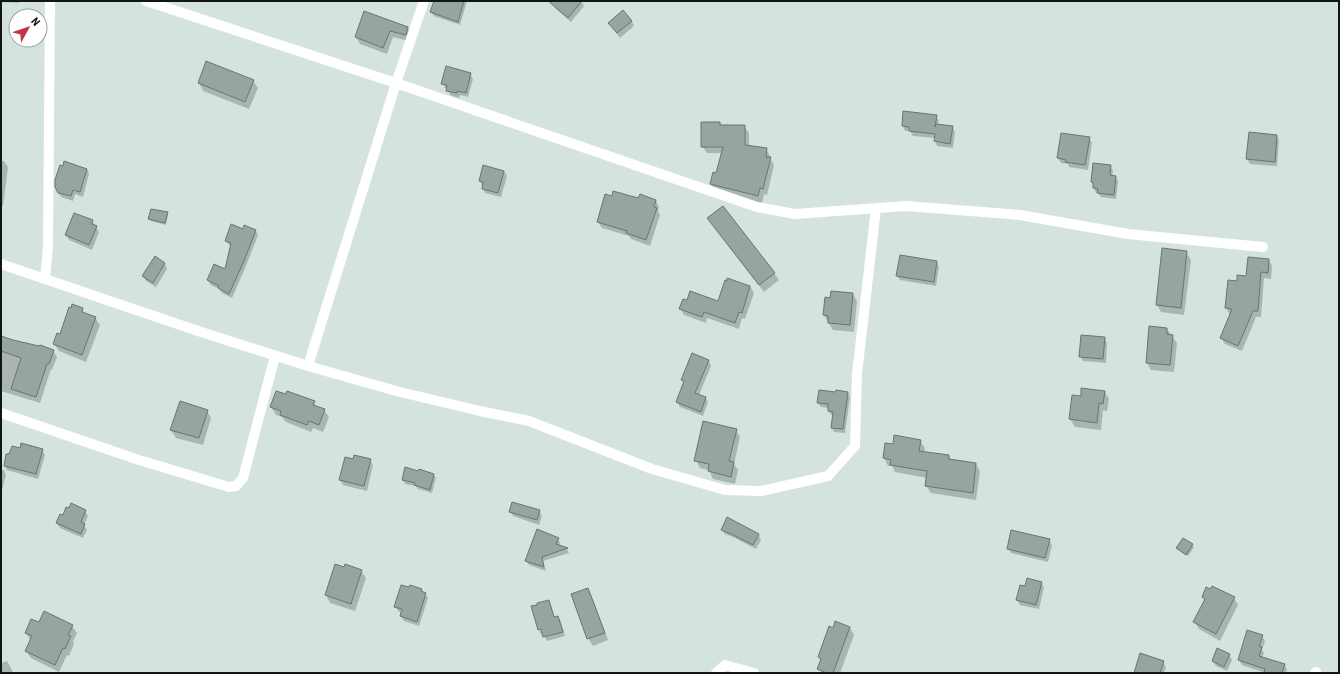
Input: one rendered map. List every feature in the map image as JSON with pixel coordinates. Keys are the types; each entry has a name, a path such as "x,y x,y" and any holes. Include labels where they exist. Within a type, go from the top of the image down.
{"street":[{"path":"45,279 48,246 50,1"},
{"path":"146,1 396,83 757,206 795,214 906,206 1020,215 1128,234 1263,247"},
{"path":"308,366 396,83 424,1"},
{"path":"1,264 198,331 308,366 400,392 529,421 652,469 725,490 761,491 828,476 855,446 857,374 876,208"},
{"path":"1,413 140,460 229,488 236,486 243,478 275,356"},
{"path":"716,673 725,665 754,673"}],"building":[{"path":"434,1 464,1 458,22 430,12"},
{"path":"548,1 582,1 568,18"},
{"path":"623,10 632,21 617,33 608,23"},
{"path":"364,11 408,27 406,35 390,31 383,48 355,37"},
{"path":"206,61 254,80 245,102 198,83"},
{"path":"446,66 471,73 466,93 446,91 447,85 441,84"},
{"path":"903,111 937,115 935,127 936,124 953,126 950,144 934,141 935,134 909,131 909,127 902,126"},
{"path":"701,122 720,122 720,125 745,125 745,145 767,148 766,157 771,157 763,189 760,188 758,196 710,184 713,172 716,173 723,147 701,147"},
{"path":"1249,132 1277,135 1275,162 1246,159"},
{"path":"1061,133 1090,137 1085,165 1065,162 1066,160 1057,158"},
{"path":"64,161 87,169 80,192 73,190 71,196 58,193 55,187 55,180 60,165 63,166"},
{"path":"1093,163 1111,165 1110,175 1116,176 1114,195 1097,193 1098,189 1093,188 1093,182 1091,182"},
{"path":"483,165 504,171 498,193 482,189 483,182 479,181"},
{"path":"613,191 638,198 640,194 656,200 654,207 657,208 646,240 626,233 627,231 597,222 605,194 612,196"},
{"path":"723,206 775,273 759,285 707,218"},
{"path":"151,209 168,212 165,223 148,219"},
{"path":"74,213 93,220 92,224 97,226 89,245 65,235"},
{"path":"231,224 243,229 244,225 256,230 229,294 218,288 219,286 207,280 214,264 225,269 231,243 225,241"},
{"path":"1162,248 1187,251 1181,308 1156,305"},
{"path":"900,255 937,261 934,282 896,276"},
{"path":"155,256 165,263 153,283 142,276"},
{"path":"1248,257 1269,259 1268,273 1261,272 1258,311 1253,311 1238,346 1220,338 1232,309 1225,308 1228,280 1237,281 1237,275 1246,276"},
{"path":"727,278 750,286 742,313 739,312 735,323 704,312 702,317 679,309 683,299 687,300 690,291 718,301"},
{"path":"831,291 853,293 850,325 828,323 828,316 823,315 825,297 830,298"},
{"path":"72,304 83,308 82,312 96,317 82,355 53,344 57,333 60,334 69,307 71,308"},
{"path":"1149,326 1167,328 1167,334 1173,335 1170,365 1146,363"},
{"path":"1081,335 1105,337 1103,359 1079,357"},
{"path":"1,336 40,345 54,350 49,364 47,364 36,397 11,389 21,358 1,351"},
{"path":"692,353 709,360 695,393 706,397 701,412 676,402 684,381 681,380"},
{"path":"1081,388 1105,391 1103,404 1099,403 1097,423 1069,419 1072,395 1081,396"},
{"path":"819,390 848,392 843,429 831,428 833,412 828,411 828,404 817,403"},
{"path":"276,391 286,394 287,391 315,401 313,405 325,409 319,425 309,421 307,425 280,415 281,411 270,407"},
{"path":"180,401 208,410 199,438 170,430"},
{"path":"703,421 737,429 729,461 734,462 731,477 708,471 709,464 694,461"},
{"path":"894,435 921,440 919,451 949,455 949,459 976,463 973,493 925,486 927,471 890,465 891,460 883,458 885,443 893,444"},
{"path":"21,443 43,449 36,474 4,466 6,454 9,454 12,446 20,448"},
{"path":"354,455 371,459 364,486 339,480 345,457 353,459"},
{"path":"405,467 418,471 419,469 434,474 430,490 414,485 415,483 402,480"},
{"path":"512,502 540,510 537,520 509,512"},
{"path":"71,503 86,510 81,522 85,524 81,534 56,523 60,514 63,515 66,507 69,508"},
{"path":"727,517 759,534 753,545 721,530"},
{"path":"537,529 559,538 556,544 568,548 542,557 544,567 525,561"},
{"path":"1011,530 1050,539 1045,558 1007,549"},
{"path":"1183,538 1193,544 1186,555 1176,548"},
{"path":"335,564 344,567 345,564 362,570 351,604 325,595"},
{"path":"1027,578 1042,582 1036,605 1016,600 1020,585 1025,586"},
{"path":"401,585 409,587 410,585 422,589 421,591 426,593 417,622 400,616 402,609 394,607"},
{"path":"1212,586 1235,597 1216,634 1193,622 1205,599 1202,597 1206,587 1210,589"},
{"path":"588,588 605,633 587,639 571,594"},
{"path":"549,600 554,617 558,616 563,632 543,637 541,629 538,630 531,606"},
{"path":"44,611 73,625 68,635 71,636 65,649 63,648 55,665 25,651 32,636 25,633 31,619 39,622"},
{"path":"835,621 850,627 833,673 827,673 817,669 821,659 818,657 829,626 833,628"},
{"path":"1247,630 1263,635 1259,646 1262,647 1259,656 1285,664 1282,673 1264,673 1265,669 1238,660"},
{"path":"1217,648 1230,654 1224,667 1212,661"},
{"path":"1140,653 1164,661 1160,673 1134,673"}]}
